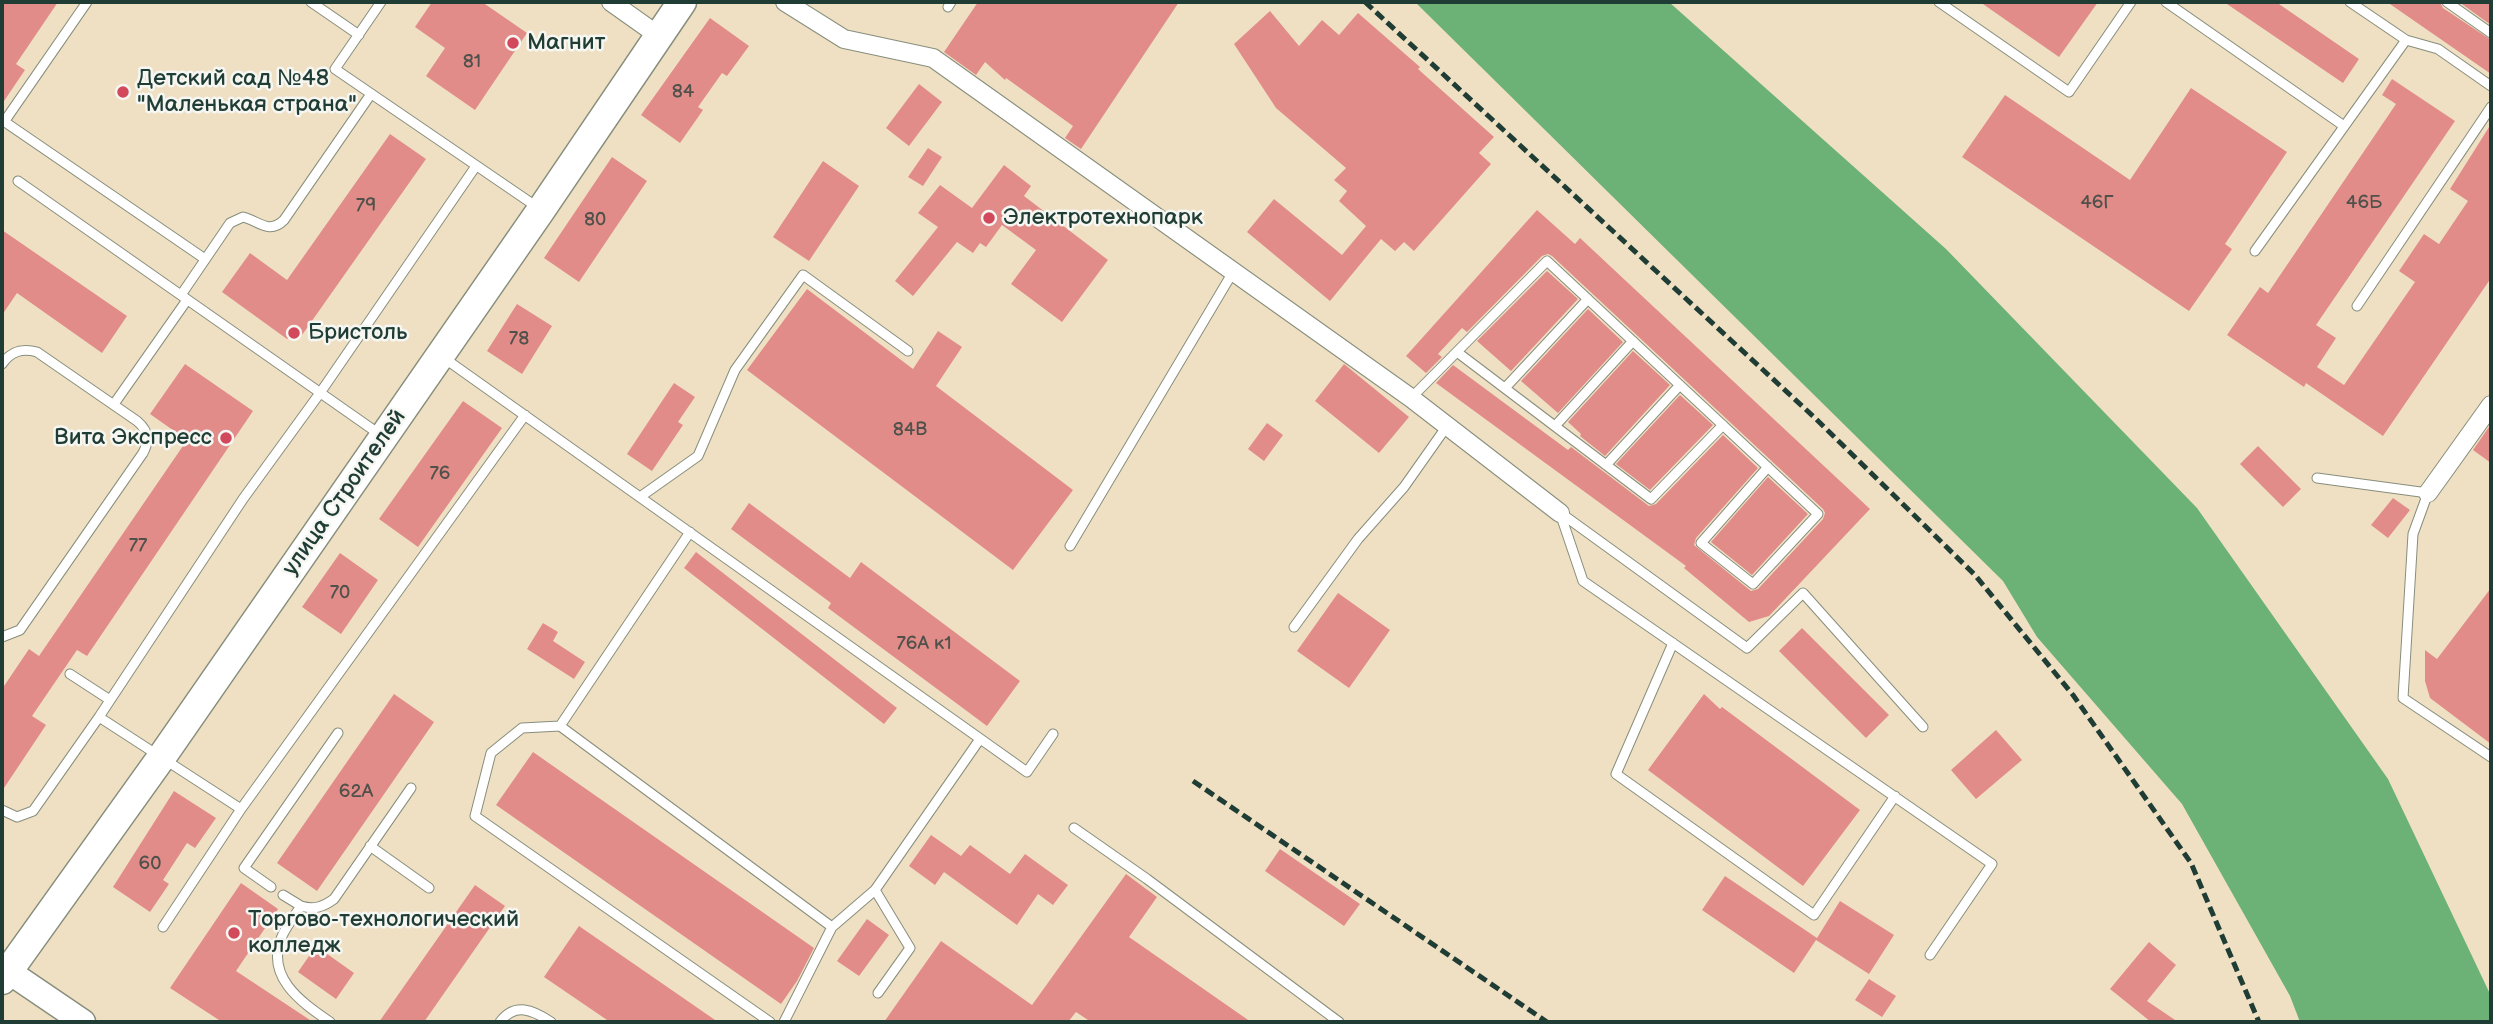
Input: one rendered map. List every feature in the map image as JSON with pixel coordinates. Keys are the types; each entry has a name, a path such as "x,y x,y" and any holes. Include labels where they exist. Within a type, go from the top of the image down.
{"main road":[{"name":"улица Строителей","path":"4,973 161,758 682,2"},
{"path":"4,973 83,1022"}],"street":[{"path":"611,2 659,36"},
{"path":"785,2 844,39 933,58 1411,398 1560,513"},
{"path":"2428,493 2491,405"}],"lane":[{"path":"88,2 3,121 205,259"},
{"path":"311,2 359,35"},
{"path":"381,2 335,69 541,210"},
{"path":"1939,2 2069,92 2131,2"},
{"path":"2166,2 2344,126"},
{"path":"2350,2 2406,40 2438,49 2491,86"},
{"path":"2447,2 2491,33"},
{"path":"2255,251 2406,40"},
{"path":"114,404 230,223 237,219 251,219 264,227 272,228 284,220 371,94"},
{"path":"2357,306 2491,107"},
{"path":"2,810 17,817 23,817 33,811 243,499 320,393 476,166"},
{"path":"18,181 383,437"},
{"path":"1411,398 1547,261 1768,467 1818,514 1753,584 1701,542 1768,467"},
{"path":"1070,546 1233,272"},
{"path":"640,497 698,456 735,370 803,275 908,351"},
{"path":"1505,388 1588,299"},
{"path":"1555,426 1633,341"},
{"path":"2,364 11,354 20,350 37,352 114,404 142,425 148,435 146,447 20,630 2,637"},
{"path":"1457,352 1651,499 1723,425"},
{"path":"440,355 1027,772 1053,734"},
{"path":"1606,464 1680,385"},
{"path":"163,927 241,809 525,415"},
{"path":"1294,627 1358,539 1404,487 1447,426"},
{"path":"2317,478 2428,493 2413,534 2403,698 2491,757"},
{"path":"1560,513 1583,581 1992,863 1930,955"},
{"path":"1560,513 1746,648 1803,593 1923,727"},
{"path":"560,726 690,532"},
{"path":"1673,643 1616,774 1815,915 1895,796"},
{"path":"70,674 110,700"},
{"path":"99,716 241,809"},
{"path":"771,1022 475,816 491,753 522,728 560,726 832,927"},
{"path":"271,887 244,869 338,733"},
{"path":"784,1022 832,927 875,890 980,738"},
{"path":"283,895 301,906 319,908 334,899 411,788"},
{"path":"1074,828 1339,1022"},
{"path":"370,846 429,888"},
{"path":"875,890 910,948 877,993"},
{"path":"301,906 282,935 279,966 293,995 330,1022"},
{"path":"500,1022 512,1011 527,1009 551,1022"}],"green space":[{"path":"1415,2 1669,2 1946,249 2197,508 2388,779 2491,996 2491,1022 2300,1022 2290,996 2182,804 2037,637 2003,581"}],"building":[{"path":"2,2 58,2 16,64 25,70 2,104"},
{"path":"432,2 482,2 527,33 475,110 426,76 445,48 415,27"},
{"path":"978,2 1179,2 1081,149 1065,138 1073,126 1006,78 1005,80 985,62 976,75 944,52"},
{"path":"1980,2 2098,2 2059,57"},
{"path":"2224,2 2276,2 2359,59 2343,83"},
{"path":"2387,2 2440,2 2443,8 2491,40 2491,74"},
{"path":"2459,2 2491,2 2491,25"},
{"path":"1270,11 1299,46 1322,20 1339,35 1358,13 1494,137 1479,153 1491,164 1414,251 1404,242 1395,251 1381,239 1330,301 1247,232 1274,199 1342,255 1366,226 1339,201 1347,191 1334,180 1346,168 1276,108 1234,44"},
{"path":"710,18 749,46 727,76 722,73 698,107 703,110 680,143 641,115"},
{"path":"2392,79 2455,121 2316,325 2336,338 2317,367 2344,385 2415,282 2399,271 2424,234 2439,244 2468,201 2450,189 2491,124 2491,278 2383,436 2306,383 2304,387 2227,335 2260,287 2268,293 2396,104 2382,95"},
{"path":"919,84 942,102 909,146 886,128"},
{"path":"2191,88 2287,152 2225,244 2232,249 2189,311 1962,157 2005,95 2130,180"},
{"path":"390,134 426,159 302,335 287,339 222,292 250,253 287,280"},
{"path":"928,148 942,157 923,186 908,177"},
{"path":"612,157 647,181 579,282 544,258"},
{"path":"823,161 859,186 809,261 773,237"},
{"path":"1004,165 1031,186 1024,196 1108,260 1062,322 1011,284 1036,250 1002,225 986,247 980,243 973,253 957,242 913,296 895,281 938,227 918,213 940,185 972,208"},
{"path":"1537,210 1575,244 1580,238 1870,509 1769,616 1749,622 1684,568 1686,566 1436,383 1453,365 1568,450 1571,447 1649,506 1656,504 1723,435 1758,468 1696,538 1694,545 1751,591 1758,589 1823,519 1823,509 1552,256 1542,256 1467,332 1462,328 1438,354 1442,357 1426,373 1406,356"},
{"path":"2,230 127,316 102,353 17,293 2,315"},
{"path":"1547,271 1578,299 1511,371 1477,341"},
{"path":"807,289 913,369 938,331 962,347 936,386 1073,490 1013,570 747,370"},
{"path":"517,304 552,326 522,374 487,351"},
{"path":"1588,309 1623,342 1558,413 1521,381"},
{"path":"1633,351 1670,385 1605,456 1580,436 1568,422"},
{"path":"185,364 253,411 87,656 77,650 32,716 46,725 2,791 2,689 29,649 39,656 187,440 150,414"},
{"path":"1344,364 1409,417 1379,453 1315,401"},
{"path":"674,383 695,397 678,422 683,425 652,471 627,454"},
{"path":"1680,395 1713,425 1650,490 1616,464"},
{"path":"463,401 502,428 418,547 379,519"},
{"path":"1267,423 1283,435 1264,461 1248,449"},
{"path":"2491,424 2491,463 2473,450"},
{"path":"2258,446 2301,489 2283,507 2240,464"},
{"path":"1768,477 1808,514 1752,575 1711,542"},
{"path":"2393,498 2410,510 2388,538 2371,525"},
{"path":"749,503 850,578 861,562 1020,681 987,726 828,608 831,603 731,529"},
{"path":"696,552 897,708 884,724 684,568"},
{"path":"340,553 378,580 341,634 302,607"},
{"path":"2491,588 2491,744 2430,698 2425,681 2425,650 2437,659"},
{"path":"1338,593 1390,630 1349,688 1297,651"},
{"path":"543,623 558,632 553,641 585,662 574,679 527,649"},
{"path":"1802,628 1889,715 1866,738 1779,651"},
{"path":"394,694 434,722 317,891 277,863"},
{"path":"1704,694 1720,709 1722,707 1860,810 1803,886 1648,770"},
{"path":"1996,730 2022,760 1976,799 1951,770"},
{"path":"533,752 814,948 797,981 781,1004 496,805"},
{"path":"174,791 216,818 195,848 187,843 163,880 169,884 150,912 113,887"},
{"path":"931,835 961,856 970,845 1010,874 1025,854 1068,885 1053,905 1038,894 1017,925 944,872 935,885 909,866"},
{"path":"1280,849 1360,904 1344,926 1265,871"},
{"path":"1126,874 1157,897 1129,937 1251,1022 1091,1022 1076,1012 1068,1022 884,1022 941,941 1032,1005"},
{"path":"1725,876 1817,938 1840,901 1894,935 1869,974 1816,940 1794,973 1702,910"},
{"name":"Торгово-технологический колледж","path":"241,883 278,909 236,971 313,1022 222,1022 170,988"},
{"path":"475,885 505,906 424,1022 379,1022"},
{"path":"867,919 889,935 859,976 837,961"},
{"path":"579,926 718,1022 610,1022 544,977"},
{"path":"2149,942 2176,965 2147,1001 2178,1022 2151,1022 2110,989"},
{"path":"316,946 354,973 336,999 298,972"},
{"path":"1869,979 1896,996 1882,1017 1855,1000"}],"railway":[{"path":"1365,2 1814,417 1975,575 2073,695 2191,863 2259,1022"},
{"path":"1193,781 1547,1022"}],"place":[{"name":"Магнит","path":"513,43"},
{"name":"Детский сад №48 \"Маленькая страна\"","path":"123,92"},
{"name":"Электротехнопарк","path":"989,218"},
{"name":"Бристоль","path":"294,333"},
{"name":"Вита Экспресс","path":"226,438"},
{"name":"Торгово-технологический колледж","path":"234,933"}]}
